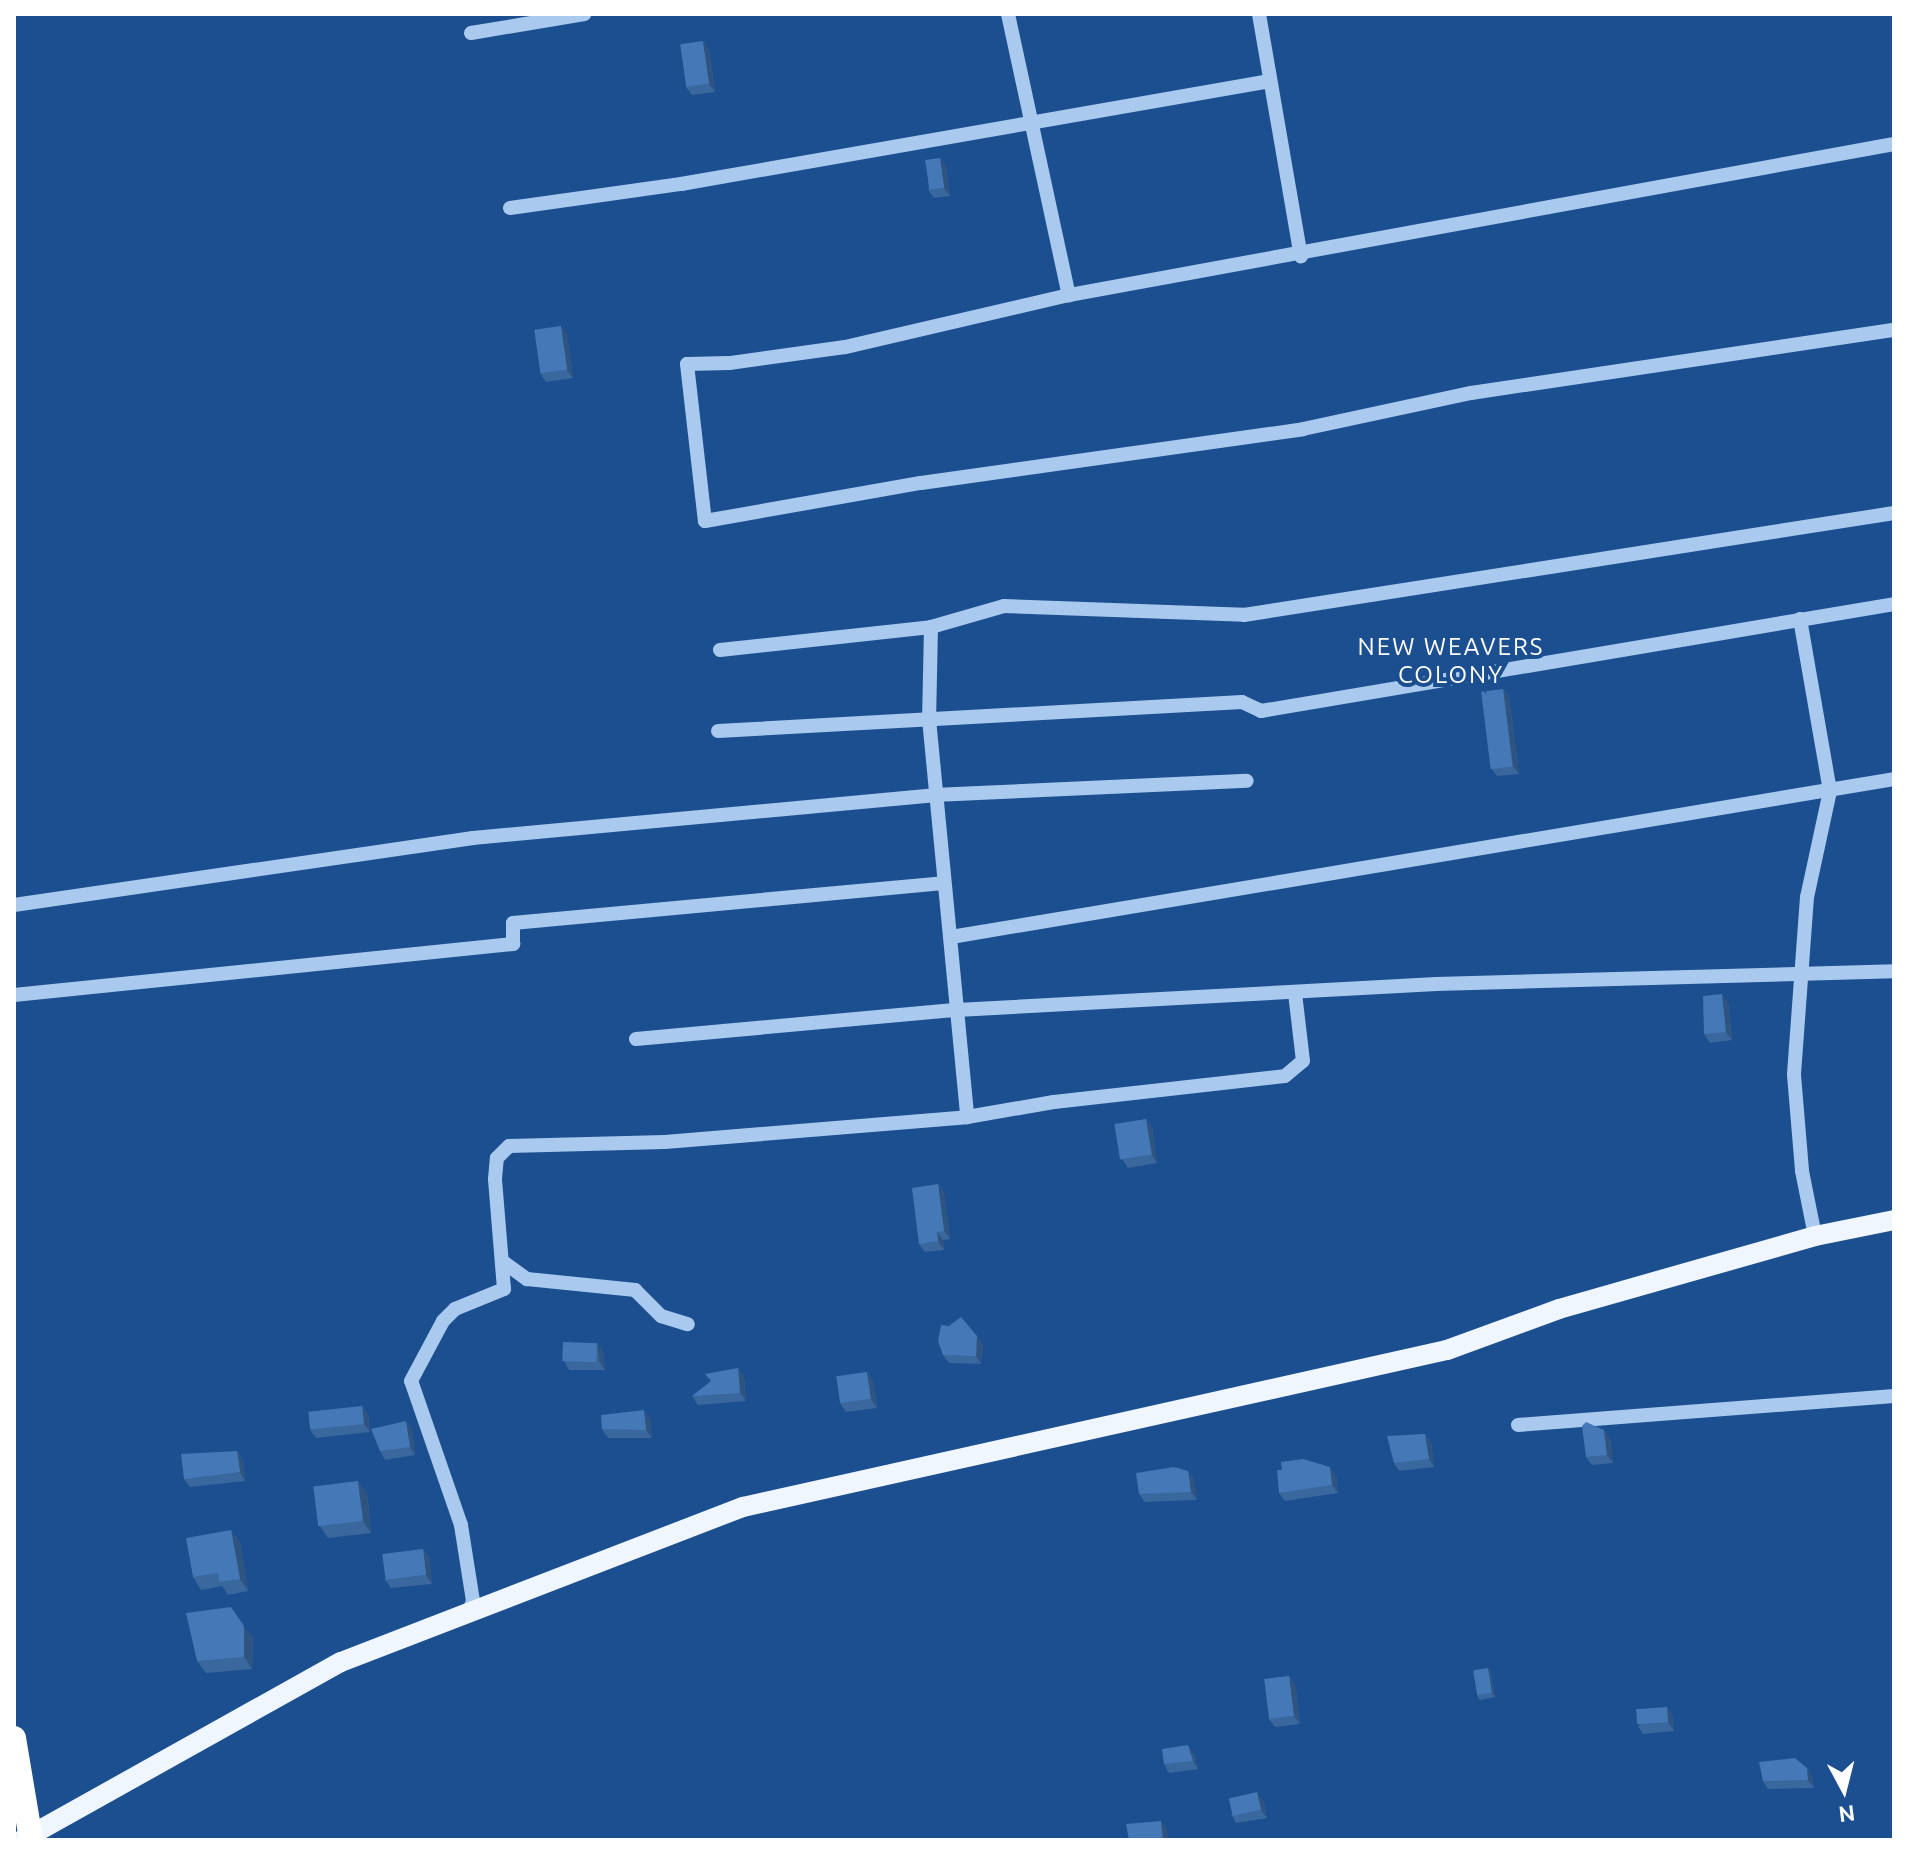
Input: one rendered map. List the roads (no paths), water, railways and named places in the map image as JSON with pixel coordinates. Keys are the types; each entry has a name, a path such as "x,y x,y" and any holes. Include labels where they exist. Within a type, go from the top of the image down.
{"highway":[{"path":"14,1738 28,1838"}],"main road":[{"path":"28,1838 341,1662 743,1507 1447,1350 1559,1309 1815,1236 1894,1220"}],"street":[{"path":"471,33 584,14"},
{"path":"1008,14 1028,121 1069,295"},
{"path":"1259,14 1301,256"},
{"path":"510,208 681,184 1270,81"},
{"path":"1894,144 1301,256 1069,295 845,347 729,363 687,364 705,521 921,483 1303,429 1486,390 1894,330"},
{"path":"720,650 931,627 1004,606 1244,615 1894,513"},
{"path":"718,731 1242,702 1261,711 1894,604"},
{"path":"1800,619 1830,791 1807,897 1805,974 1794,1075 1802,1171 1815,1236"},
{"path":"931,627 929,719 934,795 951,937 967,1117"},
{"path":"951,937 1894,779"},
{"path":"14,905 168,878 473,838 934,795 1247,781"},
{"path":"14,995 513,944 513,923 943,883"},
{"path":"636,1039 957,1010 1295,993 1894,971"},
{"path":"469,1611 473,1601 461,1525 411,1381 443,1321 455,1309 504,1289 495,1179 497,1158 509,1146 665,1142 967,1117 1054,1102 1285,1076 1303,1061 1295,993"},
{"path":"502,1261 527,1279 635,1290 661,1316 688,1324"},
{"path":"1518,1425 1894,1396"}],"district":[{"name":"NEW WEAVERS COLONY","path":"1451,661"}]}
